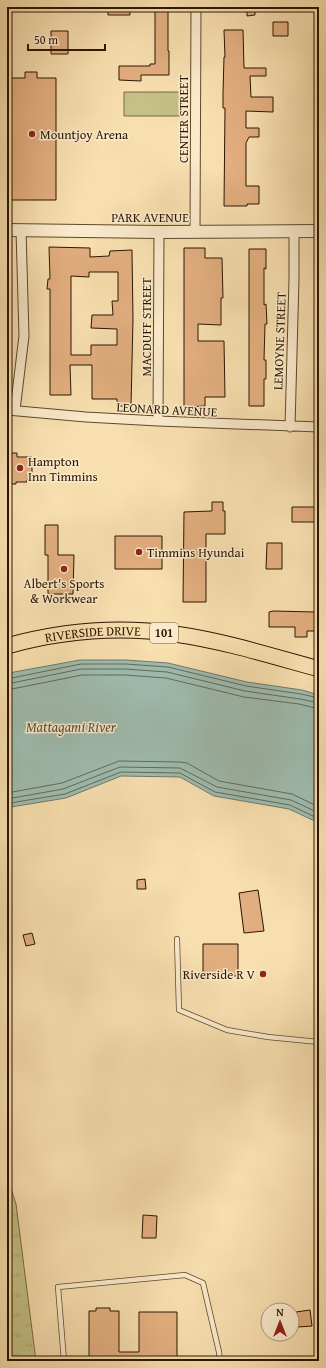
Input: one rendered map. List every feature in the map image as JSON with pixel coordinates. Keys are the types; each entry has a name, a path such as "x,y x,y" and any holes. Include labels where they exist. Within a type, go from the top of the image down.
{"main road":[{"name":"RIVERSIDE DRIVE","path":"7,646 80,632 112,630 145,631 175,634 229,645 319,669"}],"street":[{"name":"CENTER STREET","path":"195,232 196,7"},
{"name":"PARK AVENUE","path":"7,230 159,232 319,231"},
{"path":"11,410 24,336 21,230"},
{"name":"MACDUFF STREET","path":"158,422 159,232"},
{"name":"LEMOYNE STREET","path":"290,427 294,232"},
{"name":"LEONARD AVENUE","path":"11,410 158,422 319,427"}],"lane":[{"path":"177,940 179,1010 227,1030 268,1037 319,1042"},
{"path":"64,1361 58,1287 185,1275 203,1283 220,1361"}],"green space":[{"path":"124,92 180,92 180,116 124,116"},
{"path":"7,1176 16,1204 36,1361 7,1361"}],"water":[{"name":"Mattagami River","path":"80,660 126,660 168,663 247,682 302,690 319,695 319,823 289,809 214,796 180,777 121,776 66,798 11,807 7,811 7,675 14,672"}],"building":[{"path":"108,7 130,7 130,15 108,15"},
{"path":"155,7 168,7 169,75 141,75 141,81 119,80 119,66 150,66 150,64 155,64"},
{"path":"247,7 255,7 255,15 247,16"},
{"path":"273,22 288,22 288,36 273,36"},
{"path":"224,30 243,30 244,68 266,68 266,76 250,76 251,97 273,97 273,112 246,111 246,128 259,128 259,137 249,137 246,143 246,186 259,186 259,204 247,204 247,206 224,206"},
{"path":"51,31 68,31 68,54 51,54"},
{"name":"Mountjoy Arena","path":"25,72 37,72 37,78 56,78 56,200 8,200 8,78 25,78"},
{"path":"49,247 90,248 90,257 109,256 110,251 132,250 133,319 131,406 117,406 117,399 92,399 92,365 70,365 71,395 50,395 50,289 47,289 48,279 50,279","holes":["89,272 118,272 118,301 112,301 113,315 92,315 91,328 117,329 117,345 91,345 91,355 71,355 71,276 89,277"]},
{"path":"184,248 205,248 205,258 222,258 223,298 221,298 221,325 198,324 198,341 224,341 225,397 205,397 205,406 184,407"},
{"path":"249,249 266,249 266,269 264,268 264,305 266,304 267,324 265,324 264,360 266,360 266,379 264,379 264,406 249,406"},
{"name":"Hampton Inn Timmins","path":"7,453 17,453 17,457 32,457 32,480 27,480 27,482 16,482 16,484 7,484"},
{"path":"212,502 223,502 223,511 225,511 225,534 206,534 206,602 183,602 184,512 212,511"},
{"path":"292,507 319,507 319,522 292,522"},
{"path":"45,525 58,525 58,555 74,555 73,594 48,594 48,555 45,555"},
{"name":"Timmins Hyundai","path":"115,536 162,536 162,569 115,569"},
{"path":"267,543 282,543 282,569 266,569"},
{"path":"269,612 316,612 316,631 307,631 307,637 295,637 295,627 269,627"},
{"path":"145,879 146,889 137,889 137,880"},
{"path":"258,890 264,931 244,933 239,893"},
{"path":"32,933 35,944 26,946 23,935"},
{"path":"203,944 238,944 238,976 203,975"},
{"path":"143,1215 157,1216 156,1238 142,1238"},
{"path":"96,1308 110,1308 110,1311 119,1311 119,1352 139,1352 139,1312 177,1312 177,1361 89,1361 89,1311 96,1311"},
{"path":"310,1310 312,1326 300,1327 300,1311"}],"place":[{"name":"Mountjoy Arena","path":"32,134"},
{"name":"Hampton Inn Timmins","path":"20,468"},
{"name":"Timmins Hyundai","path":"139,552"},
{"name":"Albert's Sports & Workwear","path":"64,569"},
{"name":"Riverside R V","path":"263,974"}]}
